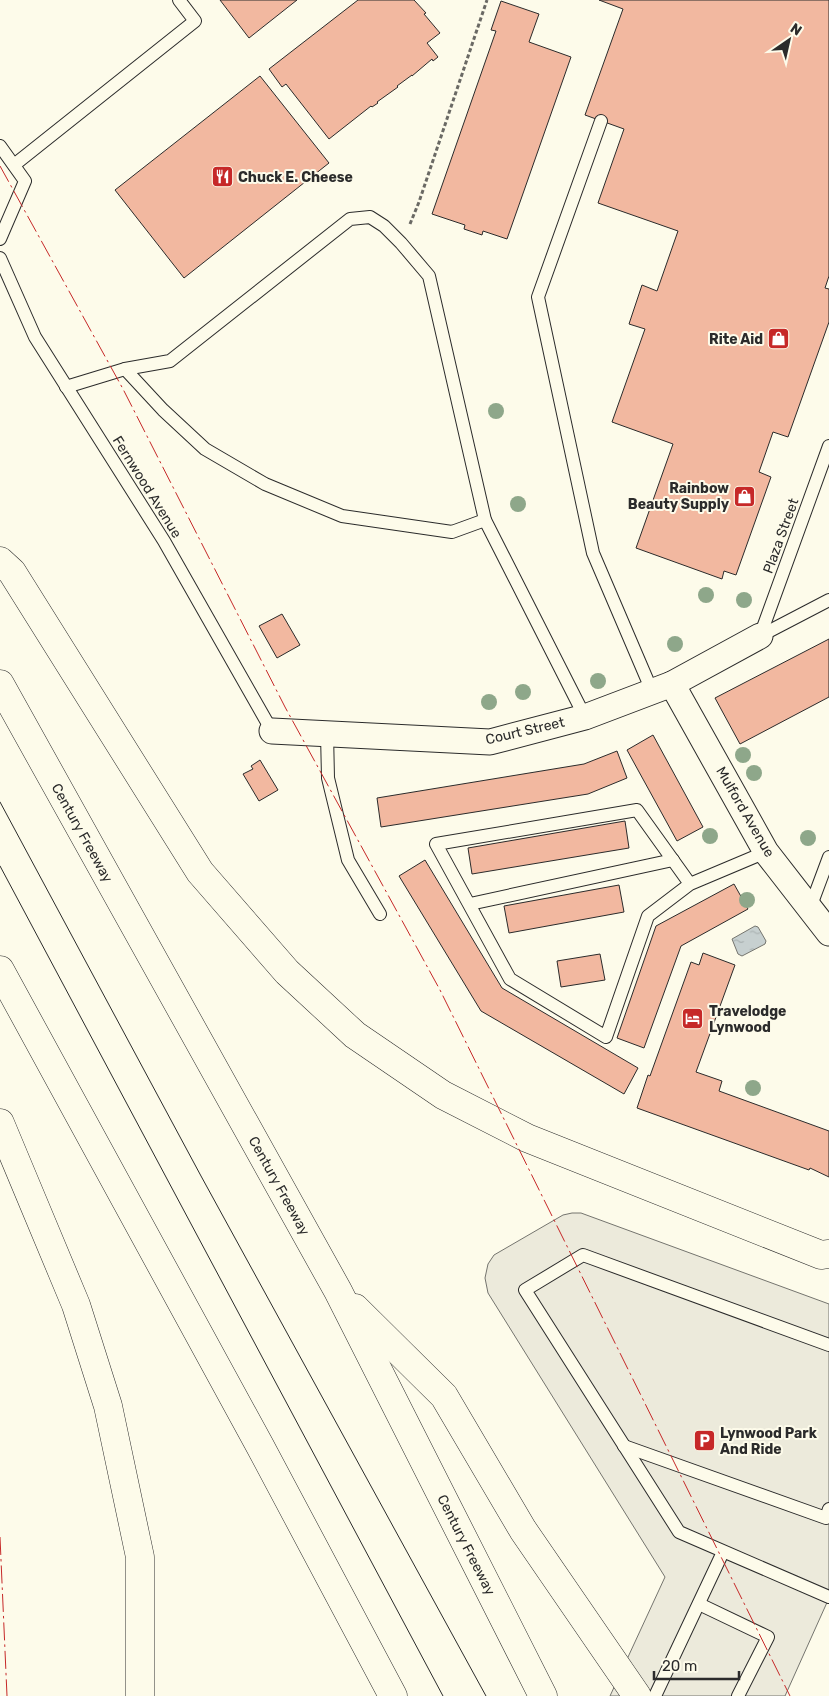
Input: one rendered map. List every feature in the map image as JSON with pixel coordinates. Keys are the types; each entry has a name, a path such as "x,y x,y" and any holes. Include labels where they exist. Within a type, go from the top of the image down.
{"highway":[{"path":"0,561 12,572 200,872 286,972 355,1036 443,1095 527,1138 821,1255 829,1254"},
{"name":"Century Freeway","path":"0,684 338,1291 542,1696"},
{"path":"0,970 260,1446 393,1696"},
{"path":"0,1123 76,1305 108,1406 140,1557 140,1696"},
{"path":"338,1291 444,1396 523,1530 637,1696"}],"street":[{"name":"Court Street","path":"272,730 490,742 584,717 662,688 760,636"},
{"name":"Mulford Avenue","path":"662,688 766,852 829,933"}],"lane":[{"path":"14,164 195,21 179,0"},
{"path":"601,121 538,297 593,553 662,688"},
{"path":"0,146 25,181 0,238"},
{"path":"66,387 125,369 170,361 350,219 370,217 384,226 429,276 485,520 584,717"},
{"name":"Fernwood Avenue","path":"0,258 35,337 164,542 272,730"},
{"path":"125,369 163,410 205,449 265,484 342,516 452,532 485,520"},
{"name":"Plaza Street","path":"760,636 829,446"},
{"path":"760,636 829,600"},
{"path":"327,734 328,778 348,860 380,914"},
{"path":"690,884 637,810 436,844 510,979 606,1038 648,916 690,884 766,852"},
{"path":"810,908 829,856"},
{"path":"470,904 673,860"},
{"path":"829,1346 583,1255 525,1290 679,1532 829,1597"},
{"path":"624,1446 826,1518 829,1509"},
{"path":"655,1696 723,1552"},
{"path":"699,1604 768,1637 738,1696"}],"path":[{"path":"401,243 419,202 487,0"}],"shaded area":[{"name":"Lynwood Park And Ride","path":"581,1213 829,1304 829,1598 785,1696 610,1696 665,1577 488,1293 485,1278 488,1264 494,1255 563,1215"}],"water":[{"path":"755,926 758,927 766,941 765,944 742,956 738,954 732,939"}],"building":[{"path":"220,0 297,0 249,38"},
{"path":"358,0 414,0 440,33 427,43 438,57 433,61 432,59 378,103 371,106 329,139 286,84 282,87 269,69"},
{"path":"599,0 829,0 829,276 825,288 829,289 829,322 788,437 773,432 759,472 771,477 736,575 724,571 722,579 636,548 673,444 612,422 645,329 629,324 642,285 657,291 678,231 598,203 624,129 585,115 623,9"},
{"path":"501,1 539,14 529,42 571,57 507,239 483,231 482,235 464,229 465,225 432,214 496,31 491,30"},
{"name":"Chuck E. Cheese","path":"260,76 329,163 184,278 115,190"},
{"path":"282,614 300,645 277,658 259,626"},
{"path":"829,639 829,697 740,744 715,698"},
{"path":"653,735 703,827 677,841 627,750"},
{"path":"617,751 627,778 588,794 381,827 377,798 584,764"},
{"path":"260,760 278,790 259,801 243,774 253,769 251,766"},
{"path":"625,821 629,848 472,874 468,848"},
{"path":"425,860 502,988 638,1068 624,1094 481,1011 399,876"},
{"path":"734,884 748,909 681,946 644,1048 617,1038 656,926"},
{"path":"619,885 624,912 509,933 504,906"},
{"name":"Travelodge Lynwood","path":"703,953 735,965 696,1072 722,1081 719,1091 829,1131 829,1177 810,1168 809,1170 637,1108 691,962 699,965"},
{"path":"600,954 605,980 561,987 557,961"}],"tram line":[{"path":"0,802 201,1176 486,1696"},
{"path":"0,866 443,1696"}],"power":[{"path":"0,166 123,389 285,707 440,990 790,1696"},
{"path":"0,1537 7,1696"}],"place":[{"name":"Chuck E. Cheese","path":"222,177"},
{"name":"Rite Aid","path":"779,339"},
{"name":"Rainbow Beauty Supply","path":"745,496"},
{"name":"Travelodge Lynwood","path":"693,1019"},
{"name":"Lynwood Park And Ride","path":"704,1441"}]}
